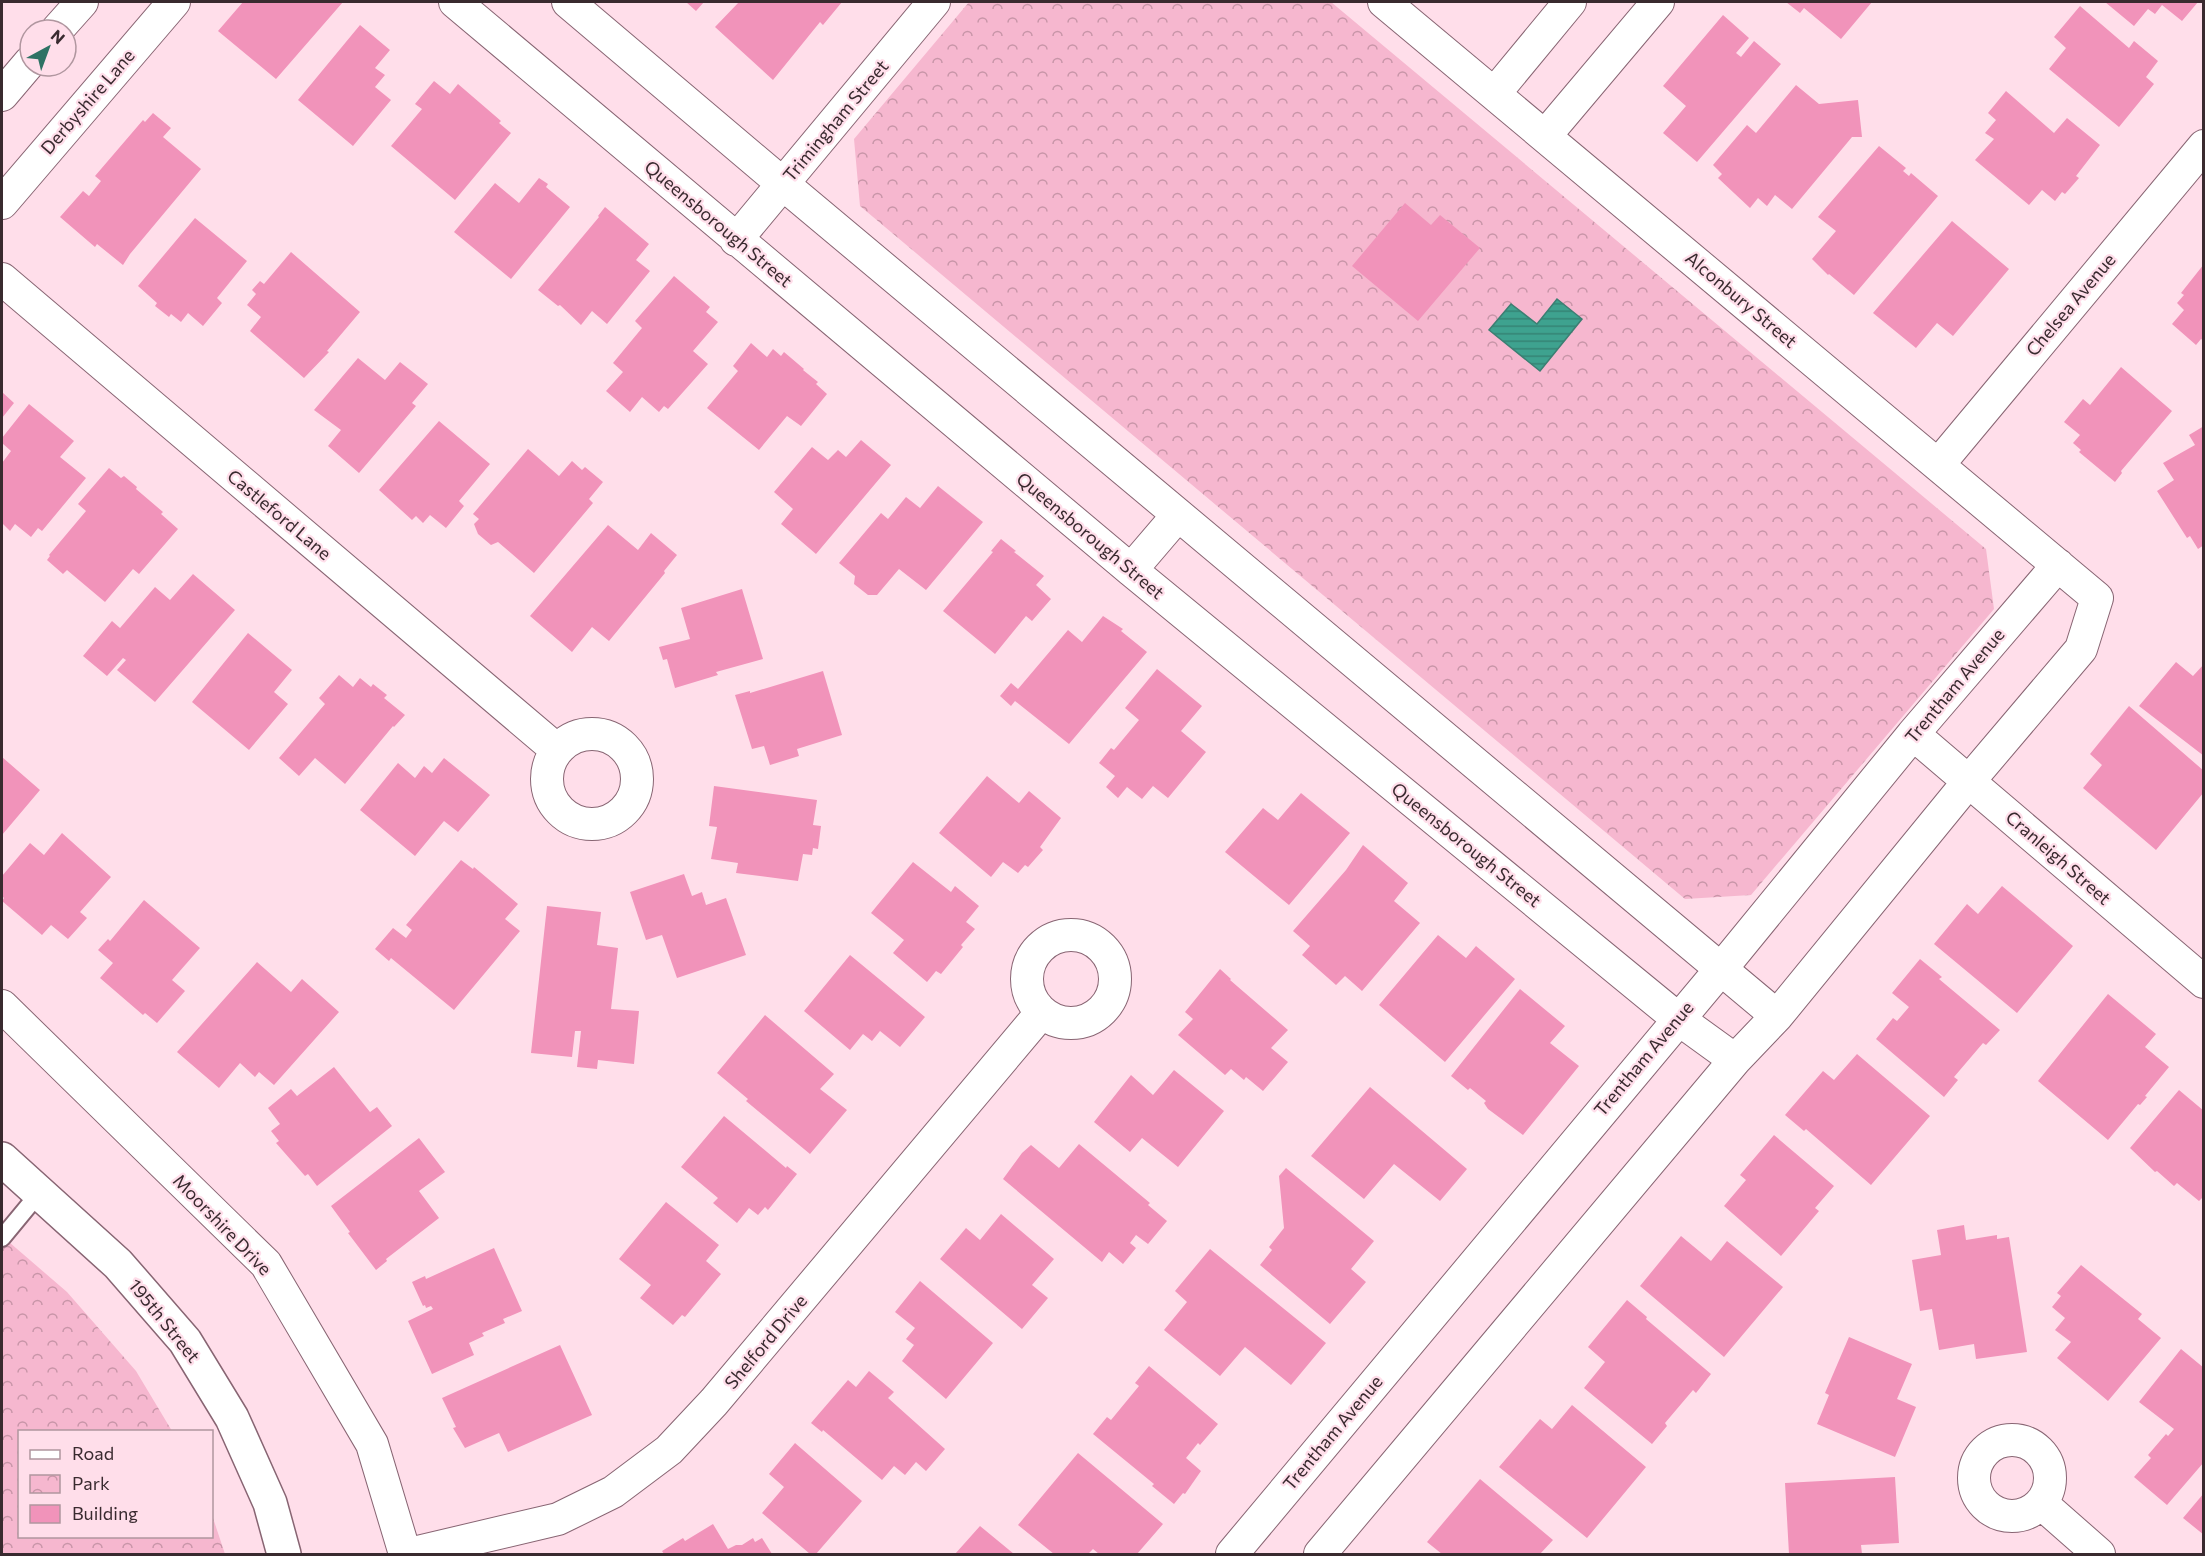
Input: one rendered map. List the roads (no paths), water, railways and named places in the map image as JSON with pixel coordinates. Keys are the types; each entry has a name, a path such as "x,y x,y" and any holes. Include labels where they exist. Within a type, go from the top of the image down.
{"street":[{"path":"67,18 81,2"},
{"name":"Derbyshire Lane","path":"2,203 174,2"},
{"name":"Queensborough Street","path":"455,2 1131,570 1677,1018 1735,1060"},
{"path":"568,2 1777,1016"},
{"name":"Trimingham Street","path":"736,240 934,2"},
{"name":"Alconbury Street","path":"1384,2 2097,598 2081,650 1969,781"},
{"path":"1494,94 1570,2"},
{"path":"1545,136 1658,2"},
{"path":"2,95 18,76"},
{"name":"Chelsea Avenue","path":"1938,465 2204,146"},
{"name":"Castleford Lane","path":"2,279 557,750"},
{"path":"1131,570 1178,515"},
{"name":"Trentham Avenue","path":"1232,1554 1677,1018 1721,969 1913,734 2058,565"},
{"name":"Cranleigh Street","path":"1913,734 2204,982"},
{"path":"1320,1554 1735,1060 1777,1016 1969,781"},
{"name":"Moorshire Drive","path":"2,1006 266,1264 372,1444 407,1554"},
{"name":"Shelford Drive","path":"407,1554 558,1519 613,1492 669,1450 714,1402 1042,1012"},
{"name":"195th Street","path":"2,1160 117,1264 185,1341 232,1418 270,1503 284,1554"},
{"path":"2041,1503 2099,1554"}],"lane":[{"path":"2,1238 40,1192"}]}
